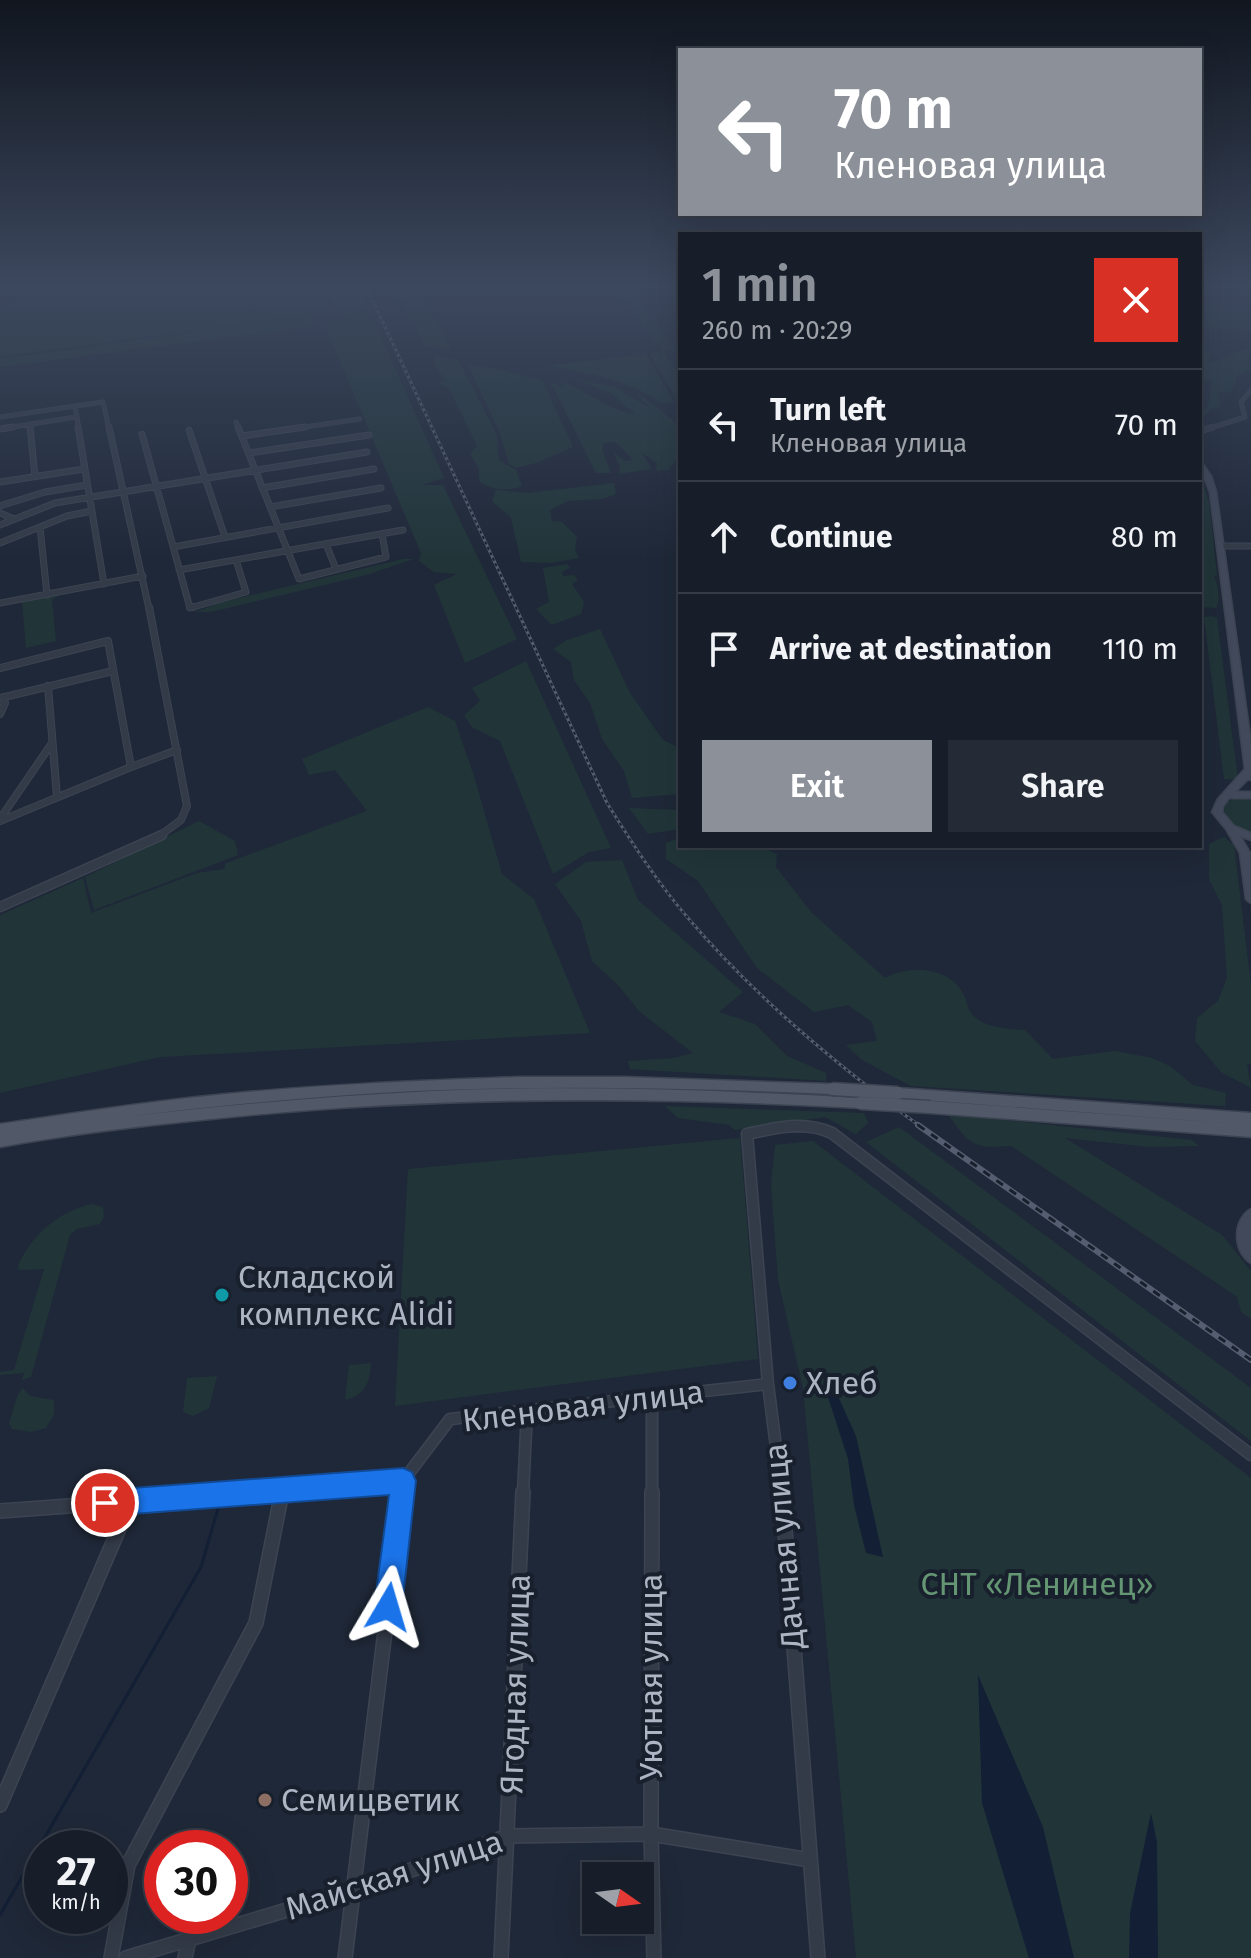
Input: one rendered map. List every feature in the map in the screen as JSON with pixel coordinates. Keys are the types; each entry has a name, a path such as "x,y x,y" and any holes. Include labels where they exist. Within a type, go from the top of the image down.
{"main road":[{"path":"1202,467 1210,481 1250,774 1217,804 1217,812 1231,828 1245,853 1251,899"},
{"path":"1228,795 1251,795"},
{"path":"1231,828 1251,837"},
{"path":"0,1130 94,1113 247,1097 411,1086 670,1081 898,1093 1248,1125"},
{"path":"0,1141 231,1110 409,1098 713,1094 1248,1125"},
{"path":"1251,1215 1245,1220 1242,1231 1251,1257"}],"street":[{"path":"1202,430 1245,417 1241,402 1250,392"},
{"path":"0,417 103,402 143,576 187,806 181,820 161,836 0,907"},
{"path":"75,406 104,584"},
{"path":"0,429 76,417"},
{"path":"242,436 360,419"},
{"path":"236,422 299,579 386,557 382,534"},
{"path":"30,424 35,476"},
{"path":"189,430 225,537"},
{"path":"142,434 190,608 246,592 236,560"},
{"path":"249,453 369,435"},
{"path":"0,525 55,503 367,452"},
{"path":"0,482 84,469"},
{"path":"262,488 374,469"},
{"path":"1,511 45,492 87,485"},
{"path":"270,507 381,488"},
{"path":"173,547 388,508"},
{"path":"1,511 14,519"},
{"path":"0,543 67,516 92,511"},
{"path":"40,527 47,595"},
{"path":"179,570 403,530"},
{"path":"326,544 336,569"},
{"path":"1220,546 1251,546"},
{"path":"0,603 143,576"},
{"path":"0,668 108,641 131,767"},
{"path":"0,714 2,698 113,671"},
{"path":"48,686 57,797"},
{"path":"0,820 52,743"},
{"path":"0,820 177,750"},
{"name":"Дачная улица","path":"818,1958 783,1502 768,1384 747,1134 798,1125 821,1127 832,1133 1251,1455"},
{"name":"Кленовая улица","path":"403,1481 450,1419 768,1384"},
{"name":"Уютная улица","path":"652,1397 651,1834 654,1958"},
{"name":"Ягодная улица","path":"501,1958 527,1411"},
{"path":"0,1511 403,1481 345,1958"},
{"path":"111,1958 128,1865 256,1623 282,1490"},
{"path":"0,1805 131,1501"},
{"name":"Майская улица","path":"126,1958 354,1890 508,1836 651,1834 810,1860"},
{"path":"185,1958 189,1939"}],"green space":[{"path":"347,377 399,377 444,478 422,485 443,485 517,639 465,663 434,585 457,574 434,572 419,561 421,553"},
{"path":"443,377 467,377 497,435 499,460 516,470 522,486 500,489 479,481 479,469 470,454 477,446 449,388 436,381 445,381"},
{"path":"474,377 542,380 573,447 516,468 509,464 499,431"},
{"path":"602,377 660,377 674,402 663,404 622,383"},
{"path":"664,377 678,377 678,402"},
{"path":"1202,377 1237,377 1232,391 1218,393 1221,407 1213,408 1202,417 1202,411 1208,406 1212,381"},
{"path":"572,378 614,387 650,408 636,393 669,417 678,430 678,456 669,470 656,471 657,463 641,452 652,469 619,474 620,466 613,452 625,461 633,460 616,442 604,443 602,450 611,473 596,473 550,381 563,388 563,382 610,406 635,414 611,393"},
{"path":"1202,480 1209,503 1217,575 1214,576 1218,592 1216,608 1202,607"},
{"path":"614,483 616,494 602,499 568,501 550,510 552,521 562,522 577,537 575,550 579,558 551,563 521,562 511,518 492,501 496,490 527,493"},
{"path":"403,559 414,559 366,575 211,612 195,612 222,602"},
{"path":"567,564 570,568 562,572 563,576 574,575 578,580 572,584 584,602 581,614 552,625 536,609 549,602 543,568"},
{"path":"63,593 52,600 56,641 26,648 22,601"},
{"path":"1204,617 1217,618 1238,780 1224,779"},
{"path":"600,629 630,693 663,740 678,747 678,794 632,798 624,771 602,739 590,703 574,680 571,662 553,649 567,640"},
{"path":"526,661 611,848 589,852 553,874 500,741 472,727 464,715 480,701 472,688"},
{"path":"428,707 455,721 502,874 534,899 590,1033 160,1057 0,1093 0,915 83,878 91,913 197,873 224,869 226,863 367,811 335,770 309,775 302,759"},
{"path":"1235,798 1251,798 1251,833 1235,826 1223,815 1223,804"},
{"path":"629,808 678,810 678,829 648,834"},
{"path":"199,821 235,841 238,855 94,910 85,877"},
{"path":"1224,837 1234,845 1251,985 1251,1063 1247,1065 1251,1088 1221,1072 1195,1041 1197,1018 1218,1001 1227,978 1222,905 1209,879 1209,844"},
{"path":"678,839 678,848 764,848 777,854 776,867 811,912 885,978 906,971 939,973 957,985 976,1018 996,1027 1025,1030 1053,1059 1115,1051 1152,1058 1170,1066 1193,1085 1226,1093 1225,1106 911,1086 862,1060 846,1045 877,1041 872,1022 848,1005 814,1012 757,968 698,881 666,859 666,843"},
{"path":"622,860 638,900 743,992 719,1012 755,1024 787,1056 826,1073 826,1081 630,1069 628,1061 674,1058 693,1053 640,1012 618,985 592,961 581,921 555,884 586,862"},
{"path":"665,1106 864,1113 868,1123 856,1134 825,1117 735,1130 729,1125 678,1118"},
{"path":"948,1114 1192,1140 1199,1146 1150,1147 1065,1138 1222,1235 1251,1271 1251,1319 1241,1312 1237,1297 1205,1275 1011,1146 988,1147 967,1139"},
{"path":"899,1127 1251,1388 1251,1441 866,1142"},
{"path":"740,1138 758,1359 395,1406 408,1169"},
{"name":"СНТ «Ленинец»","path":"813,1141 1251,1478 1251,1958 856,1958 803,1388 778,1280 771,1185 775,1145"},
{"path":"91,1204 103,1207 104,1217 100,1224 77,1229 70,1235 31,1377 22,1380 24,1373 0,1375 0,1372 14,1370 44,1269 19,1270 18,1265 31,1243 48,1226 68,1213"},
{"path":"371,1363 366,1387 358,1395 345,1400 349,1365"},
{"path":"217,1376 209,1408 193,1416 183,1412 187,1378"},
{"path":"23,1388 30,1396 54,1400 54,1414 46,1428 31,1432 12,1429 9,1424 18,1394"}],"water":[{"path":"826,1391 837,1394 856,1436 883,1557 866,1553 854,1505 848,1459"},
{"path":"978,1675 1043,1827 1074,1958 1029,1958 982,1803"},
{"path":"1151,1813 1157,1842 1158,1958 1129,1958 1130,1913"}],"waterway":[{"path":"0,1915 201,1567 220,1502"}],"railway":[{"path":"409,377 607,803 635,847 677,904 741,976 828,1055 921,1127"},
{"path":"918,1125 1251,1360"}],"place":[{"name":"Складской комплекс Alidi","path":"222,1295"},
{"name":"Хлеб","path":"790,1383"},
{"name":"Семицветик","path":"265,1800"}],"route":[{"path":"105,1503 403,1481 388,1607"}]}
